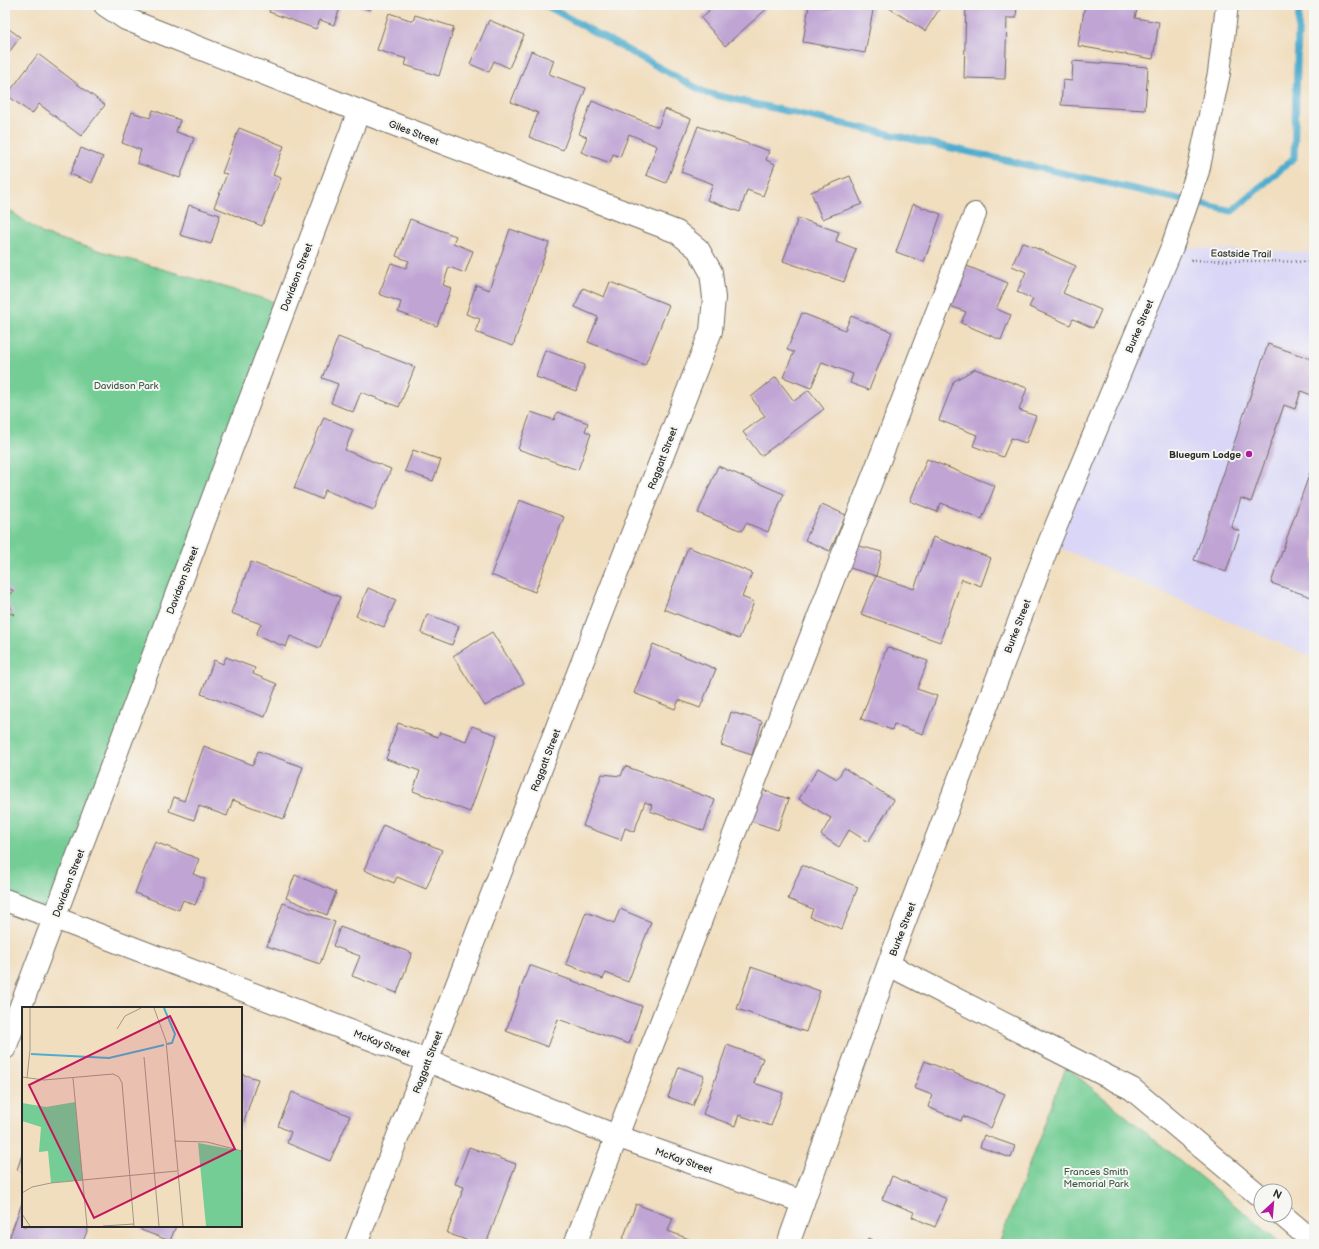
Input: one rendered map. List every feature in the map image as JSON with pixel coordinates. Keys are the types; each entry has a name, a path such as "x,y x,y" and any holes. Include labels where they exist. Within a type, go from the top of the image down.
{"street":[{"name":"Giles Street","path":"105,5 126,19 359,112 677,232 698,248 711,272"},
{"name":"Burke Street","path":"788,1244 889,964 1049,543 1169,253 1198,171 1219,73 1227,5"},
{"name":"Davidson Street","path":"5,1048 359,112"},
{"path":"575,1244 975,214"},
{"name":"Raggatt Street","path":"356,1244 711,331 714,298 711,272"},
{"name":"McKay Street","path":"5,900 428,1060 616,1136 804,1202"},
{"path":"889,964 1132,1089 1253,1190"},
{"path":"1291,1223 1314,1242"}],"path":[{"name":"Eastside Trail","path":"1169,253 1242,262 1314,262"}],"shaded area":[{"name":"Bluegum Lodge","path":"1172,247 1314,253 1314,658 1049,543"}],"green space":[{"name":"Davidson Park","path":"5,207 43,234 285,305 55,918 5,900"},
{"name":"Frances Smith Memorial Park","path":"1066,1067 1253,1220 1253,1223 1256,1223 1282,1244 999,1244"}],"building":[{"path":"271,5 341,5 334,25 320,20 316,29 269,12"},
{"path":"355,5 371,5 370,10"},
{"path":"704,5 771,5 725,46 701,18 709,11"},
{"path":"809,5 835,9 836,5 874,5 865,53 803,42"},
{"path":"891,5 942,5 925,31 889,8"},
{"path":"966,5 1017,5 1016,18 1007,18 1005,79 964,78"},
{"path":"1085,5 1138,5 1135,18 1159,22 1153,59 1078,46"},
{"path":"389,13 413,21 415,15 454,27 439,76 405,65 407,59 377,50"},
{"path":"489,20 524,35 509,68 494,61 489,72 470,64"},
{"path":"5,26 20,37 5,58"},
{"path":"531,51 554,60 549,74 586,88 563,150 529,137 538,113 511,102"},
{"path":"38,54 105,105 81,136 39,104 32,114 7,95"},
{"path":"1073,61 1148,67 1145,110 1061,105 1063,80 1072,81"},
{"path":"5,65 10,69 5,76"},
{"path":"592,101 658,127 665,109 691,119 666,183 646,175 657,146 629,134 620,157 613,154 610,163 581,152 587,137 579,134"},
{"path":"153,110 180,120 176,132 194,138 180,178 137,163 141,150 122,143 132,112 150,118"},
{"path":"698,126 769,151 766,160 775,164 763,196 747,190 740,212 707,200 713,184 681,172"},
{"path":"239,128 284,146 273,175 281,178 262,226 214,207 227,174 222,173"},
{"path":"81,148 103,157 92,183 70,174"},
{"path":"850,176 862,204 822,219 811,192"},
{"path":"913,204 941,214 924,262 896,252"},
{"path":"189,205 220,215 211,244 180,235"},
{"path":"798,218 839,232 836,241 856,249 844,282 783,261"},
{"path":"410,219 456,236 453,243 473,251 465,273 449,267 443,285 451,288 437,326 398,312 401,302 379,294 391,263 406,268 409,261 396,256"},
{"path":"510,229 549,243 513,346 475,332 480,319 466,314 476,285 489,290"},
{"path":"1022,242 1076,266 1063,293 1101,310 1093,328 1073,319 1070,325 1029,307 1033,299 1017,292 1026,272 1012,266"},
{"path":"967,266 1008,283 996,309 1011,315 1001,340 961,323 966,312 950,306"},
{"path":"610,282 669,305 645,365 588,342 598,317 575,307 583,288 604,297"},
{"path":"802,313 845,330 851,316 892,332 869,390 850,383 853,374 822,362 811,388 783,377 794,352 787,350"},
{"path":"338,337 415,367 399,407 361,392 353,412 331,403 338,384 322,378"},
{"name":"Bluegum Lodge","path":"1268,344 1314,360 1314,396 1301,391 1295,409 1284,405 1251,502 1241,498 1231,528 1240,531 1226,572 1194,560"},
{"path":"545,350 585,365 576,391 536,377"},
{"path":"975,369 1027,388 1019,410 1036,416 1026,443 1011,438 1003,457 973,446 977,435 939,420 954,381"},
{"path":"776,377 794,401 809,390 824,409 761,456 743,432 765,416 751,397"},
{"path":"531,412 554,420 557,412 588,423 585,431 591,434 578,470 518,449"},
{"path":"324,417 353,430 345,450 391,469 374,510 325,490 321,499 294,488"},
{"path":"413,450 441,460 433,481 405,471"},
{"path":"927,459 995,486 982,519 941,503 937,512 910,501"},
{"path":"1314,461 1314,598 1271,583"},
{"path":"718,466 784,494 768,532 746,523 742,531 698,513"},
{"path":"519,500 564,517 535,592 491,575"},
{"path":"822,504 846,515 830,551 805,540"},
{"path":"933,537 991,558 981,586 962,579 940,642 861,614 876,576 914,589"},
{"path":"856,545 882,552 876,576 850,568"},
{"path":"688,547 752,573 742,597 754,602 739,639 664,609"},
{"path":"251,562 340,597 320,648 290,636 286,647 256,635 261,624 231,613"},
{"path":"5,587 14,591 6,596 14,615 5,611"},
{"path":"368,588 396,600 384,627 356,616"},
{"path":"427,614 459,626 452,645 421,633"},
{"path":"492,632 524,683 485,706 453,656"},
{"path":"653,644 716,669 700,708 679,700 675,709 634,693"},
{"path":"887,647 928,661 917,689 937,696 923,734 894,724 892,730 861,719"},
{"path":"226,657 255,668 253,674 277,684 265,717 201,694 214,660 223,664"},
{"path":"731,712 762,721 752,755 721,745"},
{"path":"398,723 438,737 440,732 466,741 472,726 497,735 470,812 413,791 420,771 386,759"},
{"path":"204,746 253,765 258,751 303,767 284,819 233,800 227,816 199,806 194,820 169,811 174,797 184,801"},
{"path":"625,766 715,800 704,831 650,811 652,805 645,802 634,832 625,828 621,840 583,826 602,774 621,776"},
{"path":"818,768 837,779 844,768 894,800 868,842 849,830 839,847 821,835 831,818 799,799"},
{"path":"762,790 789,799 778,830 751,821"},
{"path":"383,825 442,850 426,889 397,877 394,883 364,870"},
{"path":"155,842 199,859 193,874 205,879 195,905 183,900 179,910 135,893"},
{"path":"802,865 858,887 842,929 810,917 813,909 788,899"},
{"path":"295,875 336,892 327,915 286,898"},
{"path":"283,903 335,922 320,964 267,946"},
{"path":"620,909 651,922 628,982 606,973 603,979 566,964 586,912 614,923"},
{"path":"340,927 412,953 397,993 352,976 360,956 333,946"},
{"path":"529,965 642,1006 629,1044 558,1019 548,1047 506,1031"},
{"path":"751,967 820,991 806,1032 737,1009"},
{"path":"727,1045 763,1058 754,1083 783,1093 771,1126 739,1115 735,1126 703,1114"},
{"path":"925,1061 1005,1094 991,1128 963,1116 961,1121 928,1107 932,1095 914,1088"},
{"path":"679,1067 704,1076 693,1106 668,1097"},
{"path":"242,1074 258,1079 242,1127"},
{"path":"292,1092 350,1116 330,1161 287,1143 291,1132 278,1126"},
{"path":"984,1135 1015,1146 1011,1158 980,1147"},
{"path":"469,1147 516,1164 486,1244 477,1244 447,1233 464,1187 455,1184"},
{"path":"22,1155 22,1172 17,1170"},
{"path":"892,1176 947,1199 935,1227 912,1217 914,1212 882,1199"},
{"path":"22,1203 22,1227 89,1227 82,1244 7,1244"},
{"path":"636,1204 673,1218 668,1231 702,1244 621,1244"},
{"path":"142,1227 176,1227 170,1241 141,1230"},
{"path":"868,1238 882,1244 866,1244"}],"waterway":[{"path":"545,5 706,93 1232,211 1294,158 1299,5"}],"place":[{"name":"Bluegum Lodge","path":"1249,454"}]}
